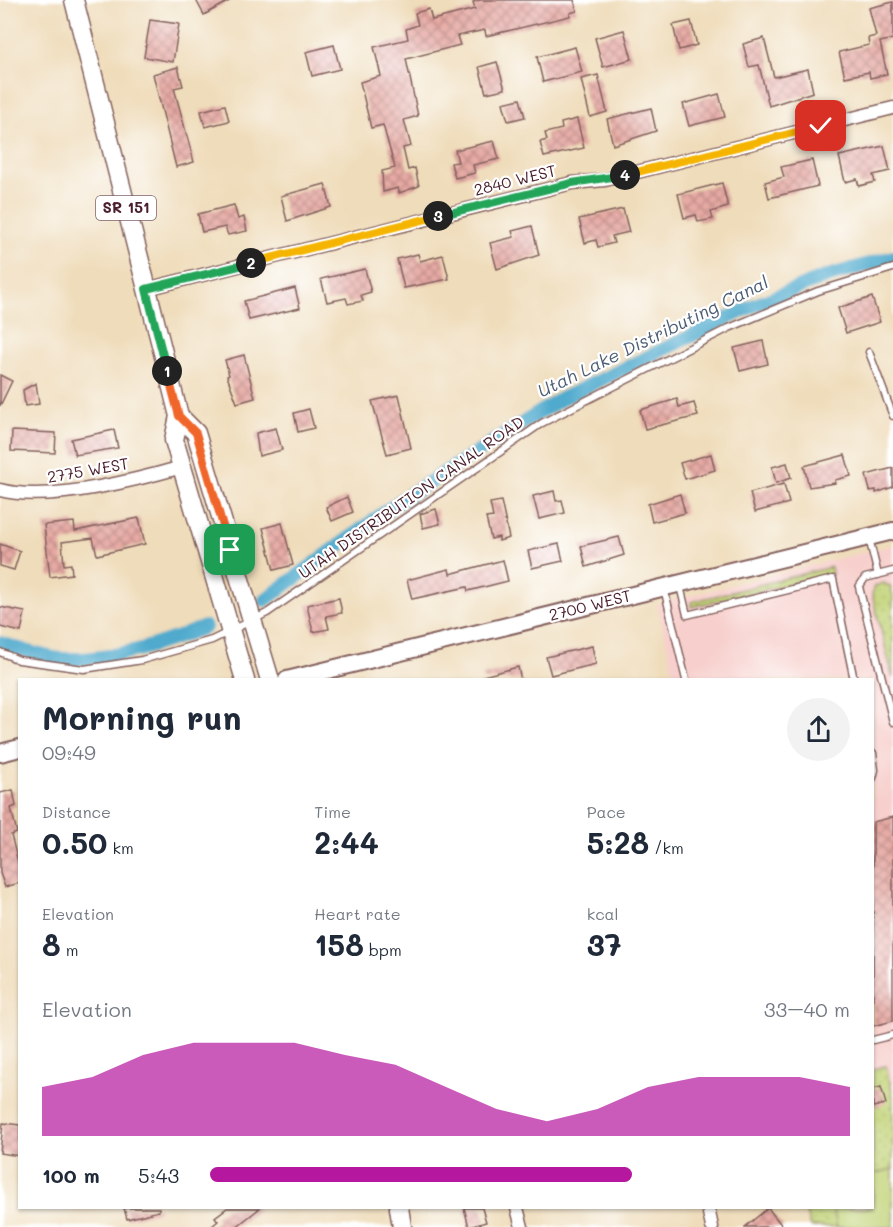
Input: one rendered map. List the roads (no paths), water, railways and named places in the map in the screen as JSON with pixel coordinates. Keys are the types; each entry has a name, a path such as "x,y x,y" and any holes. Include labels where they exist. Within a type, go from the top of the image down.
{"main road":[{"name":"SR 151","path":"74,0 179,416 174,440 244,678"},
{"name":"SR 151","path":"179,416 196,433 269,678"},
{"name":"2700 WEST","path":"303,678 335,674 671,585 893,531"},
{"path":"0,753 18,748"},
{"path":"399,1209 402,1227"}],"street":[{"name":"2840 WEST","path":"146,289 572,183 605,180 893,108"},
{"name":"2775 WEST","path":"0,490 30,496 55,493 182,467"},
{"path":"517,1209 522,1227"},
{"path":"708,1209 712,1227"}],"lane":[{"name":"UTAH DISTRIBUTION CANAL ROAD","path":"0,652 19,660 84,669 142,660 212,640 267,613 542,423 729,328 818,291 893,268"},
{"path":"869,352 893,416"},
{"path":"868,537 878,575"},
{"path":"893,571 862,579 859,587 893,722"},
{"path":"671,585 687,615 833,579 854,678"},
{"path":"671,585 686,678"},
{"path":"874,1040 893,1035"}],"waterway":[{"name":"Utah Lake Distributing Canal","path":"265,600 403,499 561,399 755,305 825,277 893,257"},
{"name":"Utah Lake Distributing Canal","path":"0,643 47,657 82,659 136,650 205,627"}]}
